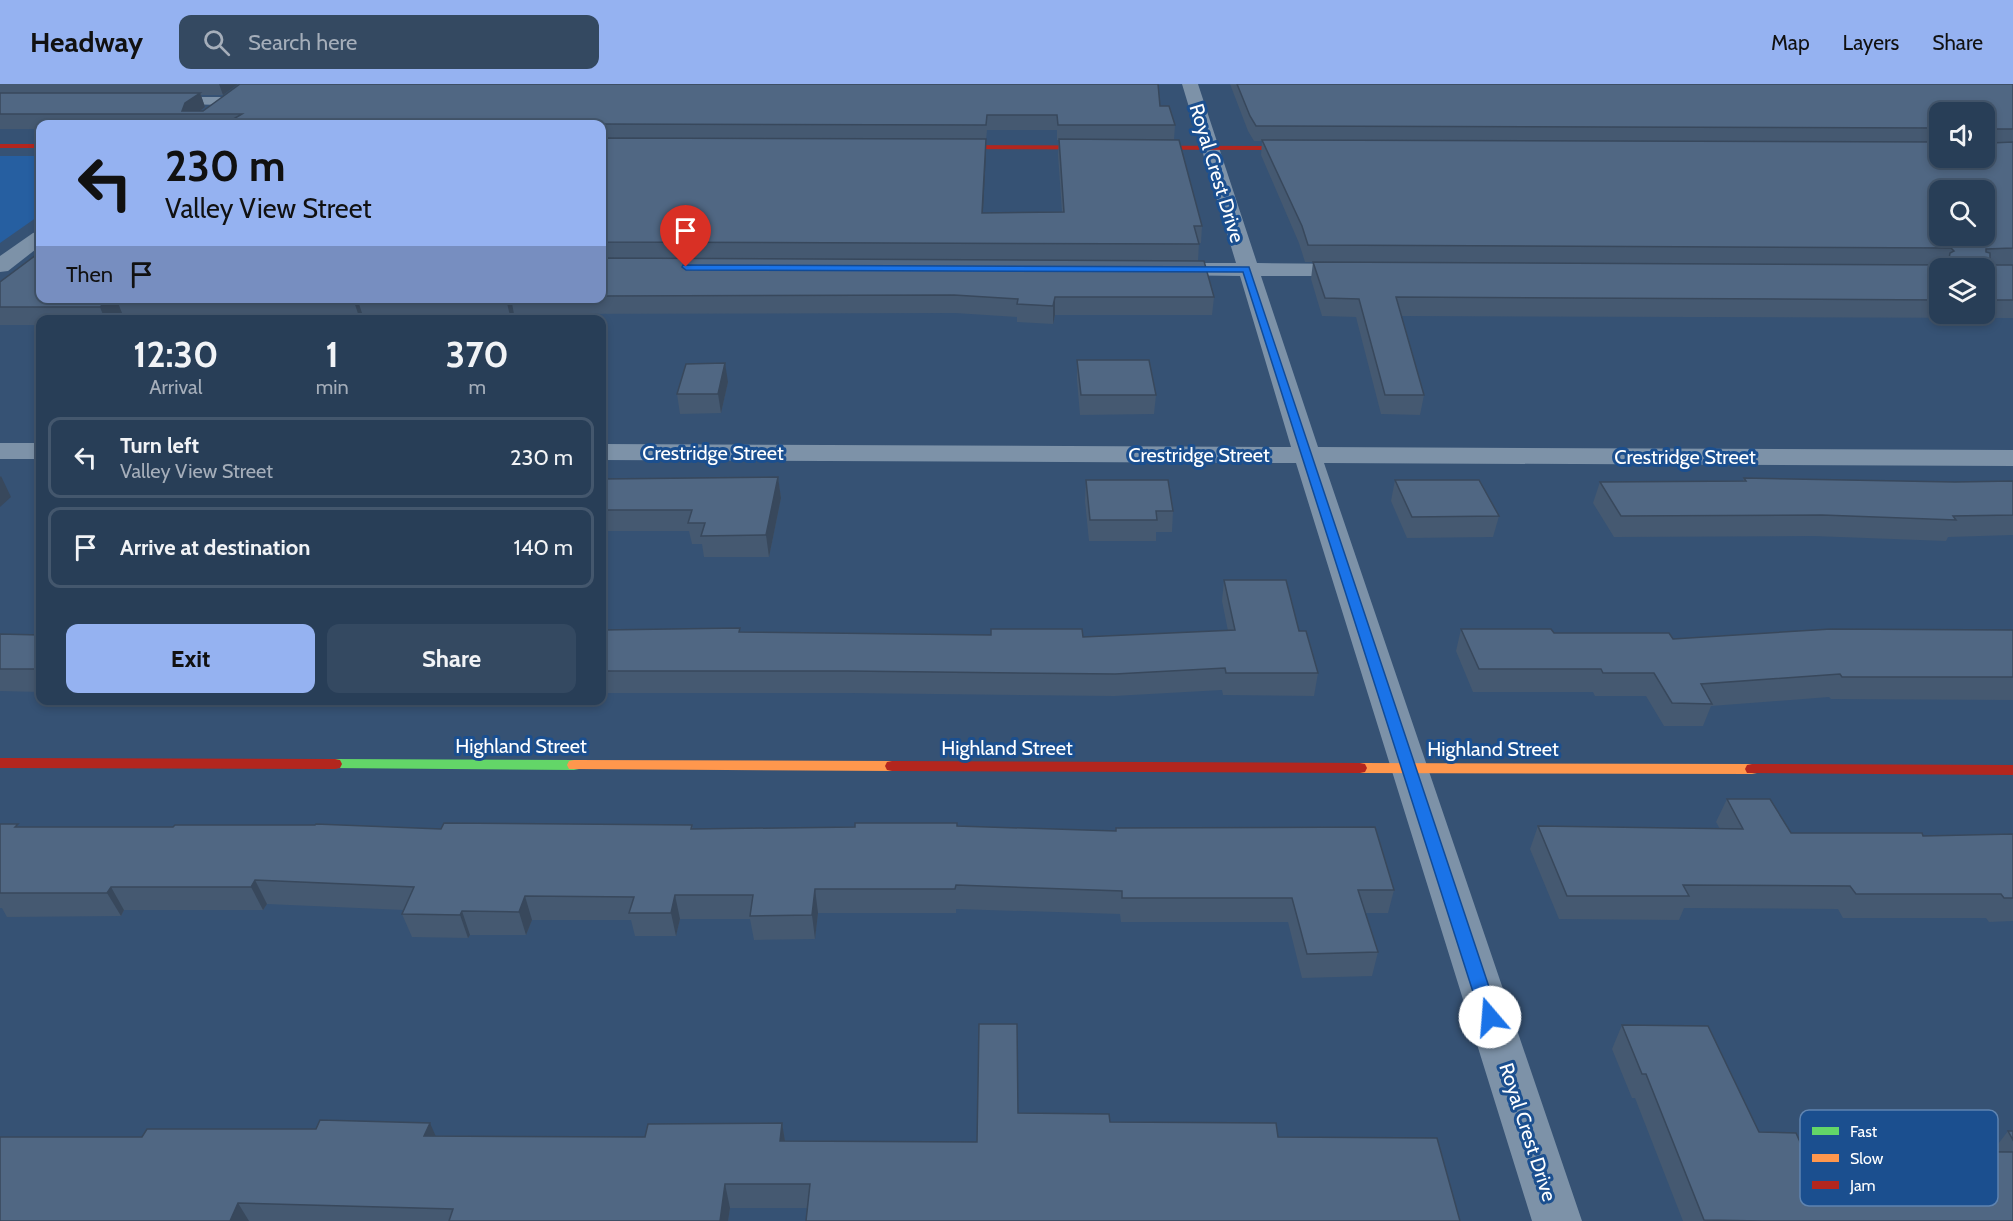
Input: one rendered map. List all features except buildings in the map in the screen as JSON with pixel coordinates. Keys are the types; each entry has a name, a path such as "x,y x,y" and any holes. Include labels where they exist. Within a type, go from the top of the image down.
{"street":[{"name":"Royal Crest Drive","path":"1190,84 1246,269 1407,769 1557,1221"},
{"path":"205,119 244,90"},
{"path":"0,146 36,146"},
{"path":"923,147 1317,148"},
{"path":"0,267 36,240"},
{"path":"0,267 31,268"},
{"path":"1140,268 1375,270"},
{"path":"0,451 36,451"},
{"name":"Crestridge Street","path":"606,452 2013,458"},
{"name":"Highland Street","path":"0,763 2013,770"}],"lane":[{"path":"160,101 229,101"}],"shaded area":[{"path":"0,156 36,156 36,218 0,243"}],"traffic: fast":[{"path":"335,764 574,765"}],"traffic: slow":[{"path":"574,765 892,766"},
{"path":"1360,768 1752,769"}],"traffic: jam":[{"path":"0,146 36,146"},
{"path":"942,147 1305,148"},
{"path":"0,763 335,764"},
{"path":"892,766 1360,768"},
{"path":"1752,769 2013,770"}],"route":[{"path":"686,267 1246,269 1407,769 1490,1017"}]}
